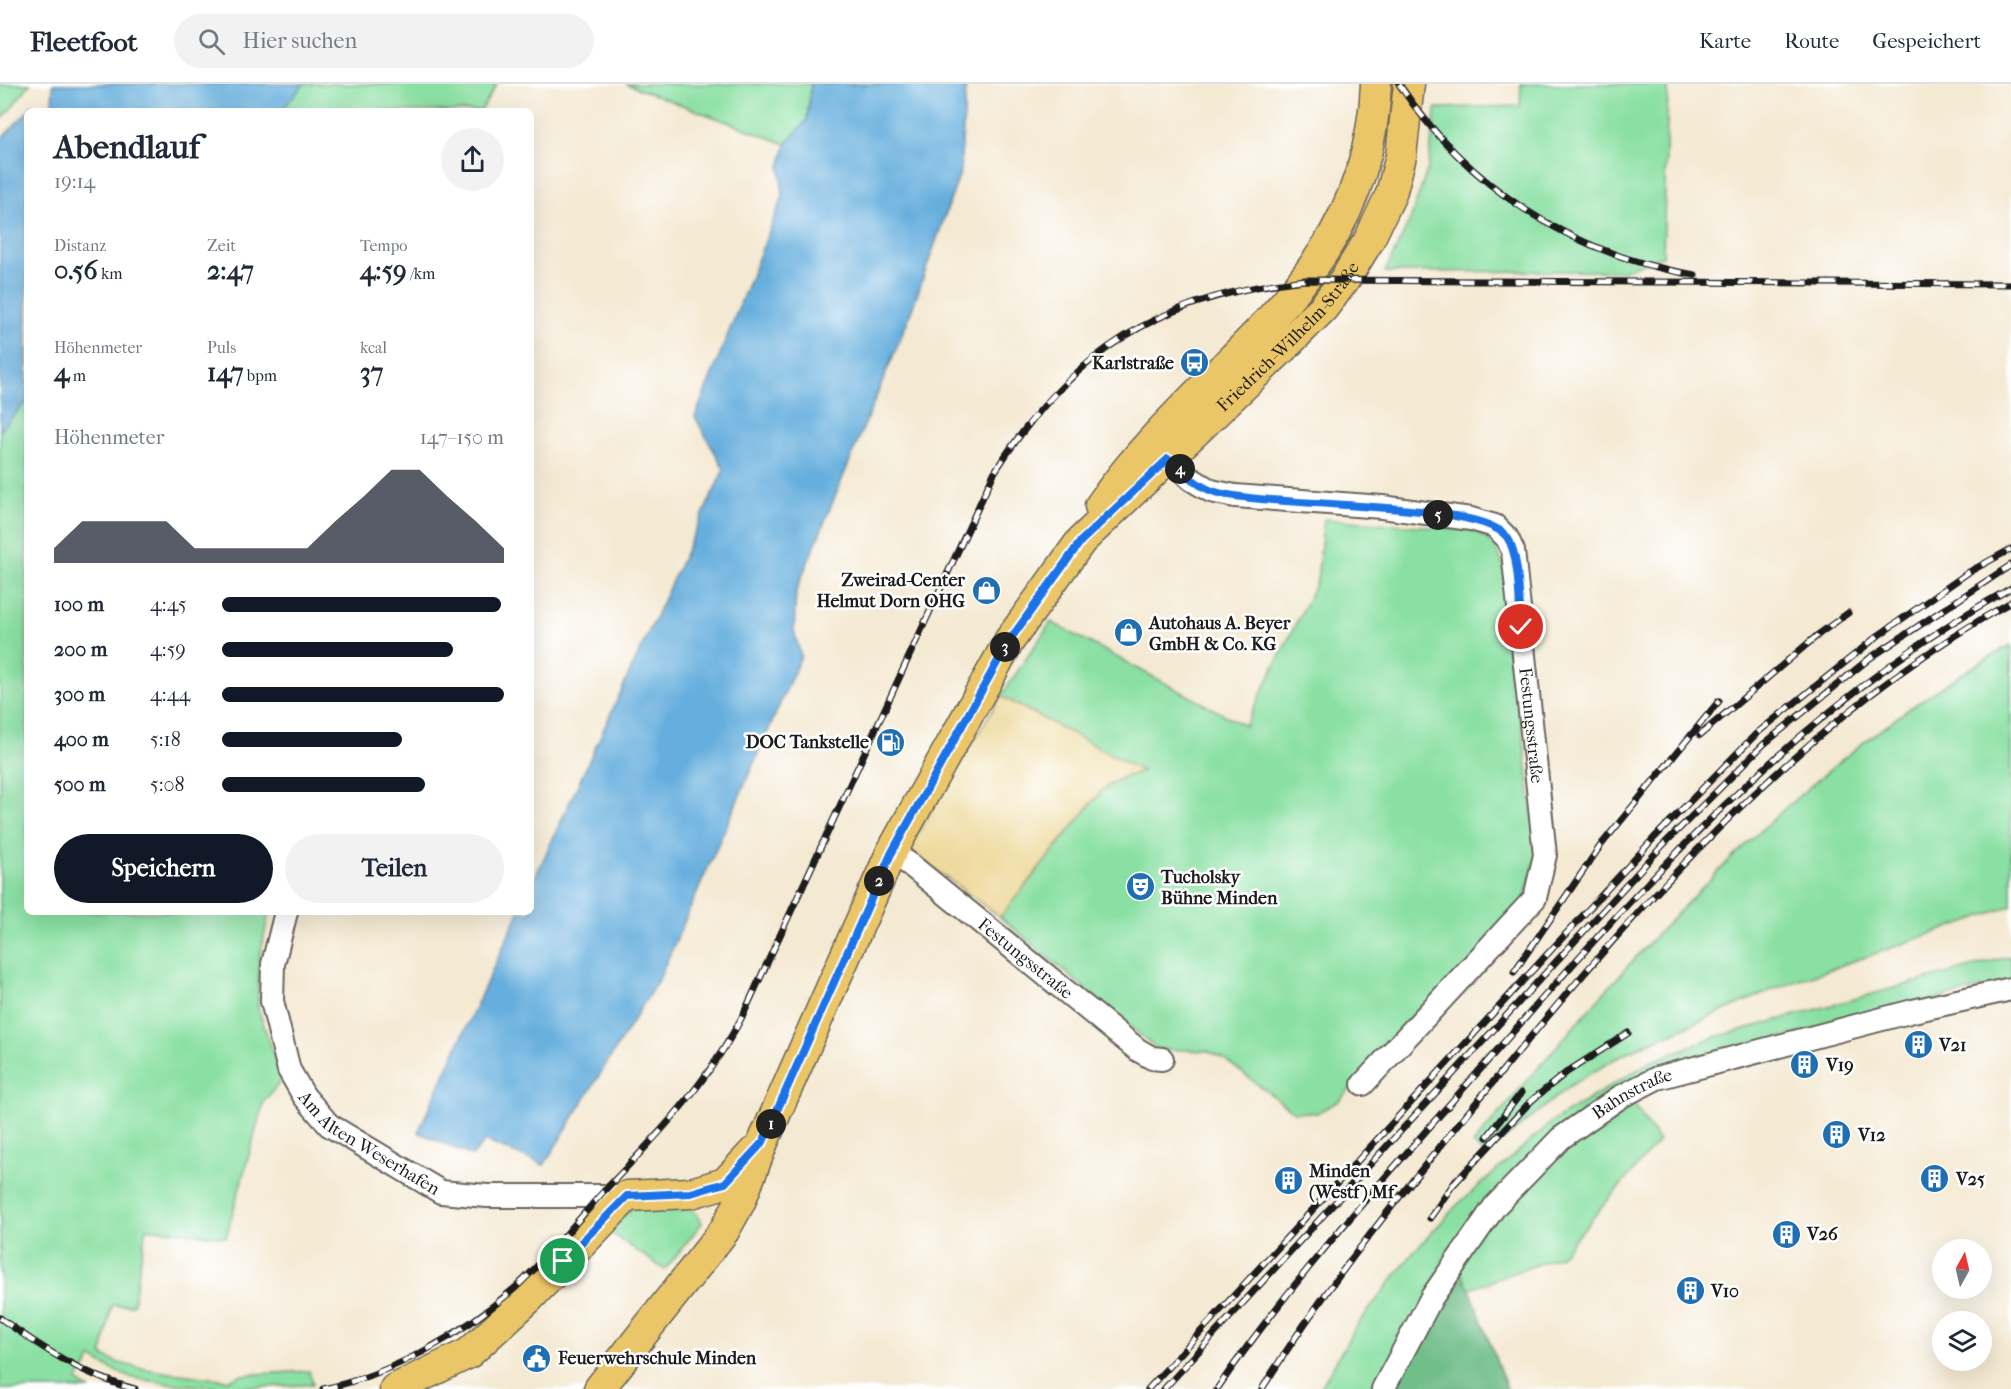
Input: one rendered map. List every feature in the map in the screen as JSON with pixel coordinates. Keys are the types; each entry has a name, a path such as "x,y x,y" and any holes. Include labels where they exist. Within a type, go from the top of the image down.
{"main road":[{"name":"Friedrich-Wilhelm-Straße","path":"1275,337 1348,209 1364,170 1373,124 1376,84"},
{"name":"Friedrich-Wilhelm-Straße","path":"598,1389 724,1231 740,1202 763,1142 891,854 1009,641 1081,541 1159,450 1275,337 1323,308 1346,279 1369,240 1391,194 1401,156 1409,84"},
{"path":"395,1389 469,1353 528,1299 627,1196 691,1193 725,1183 763,1142"},
{"path":"691,1193 712,1210 714,1221 710,1246"}],"street":[{"name":"Festungsstraße","path":"1159,450 1211,490 1227,494 1382,507 1479,522 1496,526 1507,538 1513,551 1545,855 1535,898 1363,1084"},
{"name":"Festungsstraße","path":"891,854 908,863 990,928 1138,1050 1152,1058 1162,1059"},
{"name":"Am Alten Weserhafen","path":"285,915 273,964 272,1001 289,1070 304,1096 329,1125 441,1192 497,1197 627,1196"},
{"name":"Bahnstraße","path":"1383,1389 1432,1297 1495,1206 1561,1138 1620,1097 1657,1078 1902,1014 2011,989"}],"green space":[{"path":"0,84 30,84 0,122"},
{"path":"304,84 497,84 483,108 284,108"},
{"path":"626,84 811,84 807,120 786,144"},
{"path":"1521,84 1668,84 1663,256 1622,271 1385,272 1410,220 1428,168 1436,108 1520,106"},
{"path":"24,404 24,915 268,915 259,961 258,1008 282,1080 264,1101 226,1237 146,1228 133,1305 112,1305 102,1354 111,1360 142,1368 228,1380 241,1375 309,1371 313,1384 244,1387 174,1384 129,1377 92,1358 77,1381 89,1389 0,1389 0,430"},
{"path":"1324,519 1472,530 1489,541 1496,550 1504,568 1537,854 1522,907 1339,1101 1317,1113 1294,1112 1224,1059 1208,1051 1157,1049 1000,917 1102,790 1121,778 1142,771 1001,696 1051,622 1245,726 1317,581"},
{"path":"2011,645 2011,906 1777,988 1627,1052 1571,1085 1485,1155 1473,1144 1593,1005 1720,869 1788,806 1858,747 1932,693"},
{"path":"2011,956 2011,981 1669,1065 1631,1100 1659,1141 1560,1256 1470,1289 1460,1272 1371,1389 1320,1389 1355,1328 1413,1253 1457,1205 1553,1121 1650,1062 1712,1038"},
{"path":"686,1206 695,1212 702,1223 665,1270 608,1231 632,1208"},
{"path":"1460,1272 1470,1289 1507,1389 1394,1389 1436,1305"}],"sand":[{"path":"1001,696 1142,771 1121,778 1102,790 1000,917 908,849"}],"water":[{"path":"53,84 304,84 284,108 45,108 52,106"},
{"path":"811,84 966,84 960,173 910,315 796,591 794,631 801,656 660,977 544,1165 485,1141 472,1156 418,1132 518,915 534,915 534,880 724,469 695,417 783,196 780,167 786,144 807,120"},
{"path":"24,115 24,404 0,431 0,140"}],"railway":[{"path":"1399,84 1426,121 1457,154 1490,184 1527,211 1566,233 1607,251 1650,265 1695,275"},
{"path":"323,1389 375,1374 400,1363 449,1337 494,1305 527,1277 550,1253 699,1085 744,1013 994,473 1024,430 1055,393 1089,362 1125,336 1164,315 1207,299 1253,288 1305,280 2011,284"},
{"path":"1148,1389 1654,838 1756,734 1879,635 1969,572 2011,549"},
{"path":"1164,1389 1663,845 1764,744 1870,658 2011,565"},
{"path":"1217,1389 1278,1306 1343,1226 1537,1004 1660,870 1790,745 1860,688 1933,635 2011,588"},
{"path":"1262,1389 1321,1301 1384,1216 1572,988 1684,863 1806,747 1871,694 1939,646 2011,602"},
{"path":"1700,735 1819,634 1848,613"},
{"path":"1514,972 1601,845 1719,701"},
{"path":"1453,1185 1531,1101 1567,1072 1628,1033"},
{"path":"1487,1137 1521,1093"},
{"path":"1430,1218 1457,1179"},
{"path":"0,1318 31,1340 81,1369 135,1389"}],"place":[{"name":"Karlstraße","path":"1195,363"},
{"name":"Zweirad-Center Helmut Dorn OHG","path":"986,590"},
{"name":"Autohaus A. Beyer GmbH & Co. KG","path":"1128,633"},
{"name":"DOC Tankstelle","path":"890,742"},
{"name":"Tucholsky Bühne Minden","path":"1140,887"},
{"name":"V21","path":"1918,1045"},
{"name":"V19","path":"1805,1065"},
{"name":"V12","path":"1837,1135"},
{"name":"V25","path":"1935,1179"},
{"name":"Minden (Westf) Mf","path":"1288,1181"},
{"name":"V26","path":"1786,1234"},
{"name":"V10","path":"1690,1291"},
{"name":"Feuerwehrschule Minden","path":"537,1358"}],"route":[{"path":"563,1261 627,1196 691,1193 725,1183 763,1142 891,854 968,711 1009,641 1041,593 1081,541 1168,459 1191,479 1211,490 1235,496 1382,507 1471,519 1496,526 1507,538 1513,551 1521,627"}]}
